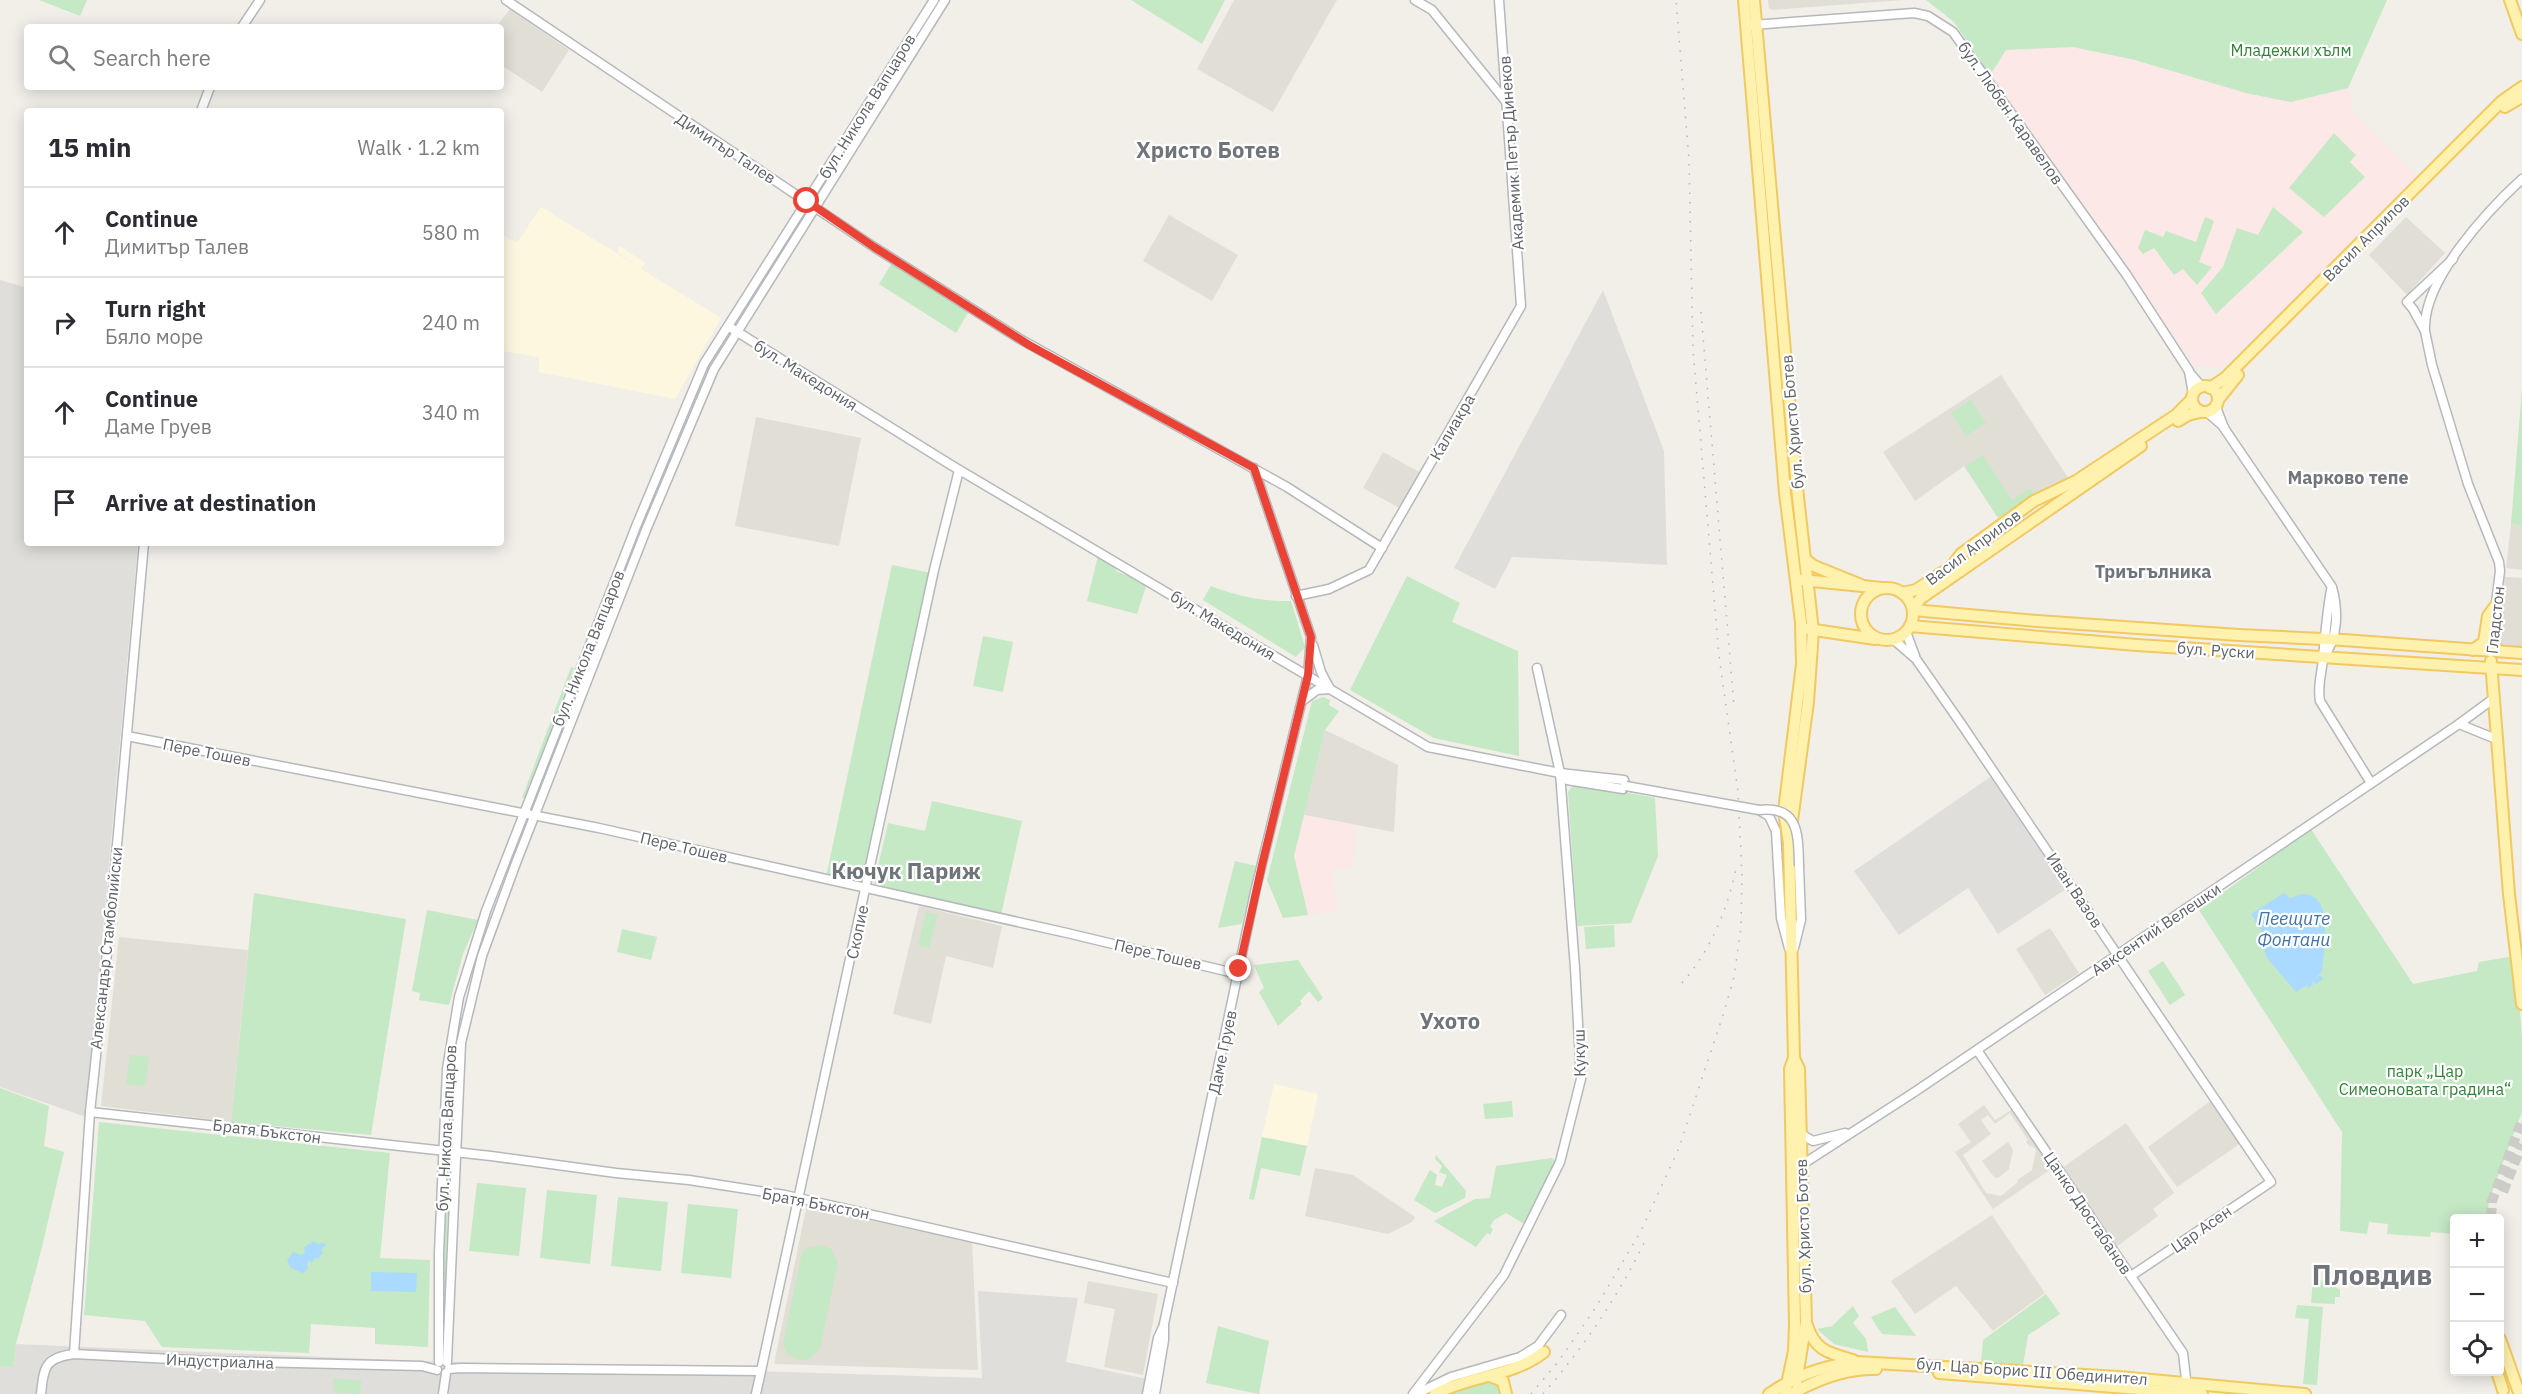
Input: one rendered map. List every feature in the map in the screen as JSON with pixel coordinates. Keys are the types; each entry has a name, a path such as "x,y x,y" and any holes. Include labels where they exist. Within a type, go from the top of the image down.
{"main road":[{"name":"бул. Христо Ботев","path":"1744,0 1751,25 1813,636 1808,702 1789,843"},
{"name":"бул. Христо Ботев","path":"1754,0 1751,25 1795,580 1801,622 1802,664 1784,812 1789,843 1792,957 1794,1058 1790,1069 1806,1322 1792,1389"},
{"path":"2510,0 2522,34"},
{"name":"Васил Априлов","path":"1902,593 1916,590 1952,566 1961,554 1975,542 2034,501 2076,482 2176,415 2192,397 2233,370 2502,101 2522,87"},
{"name":"Васил Априлов","path":"1913,610 1920,599 2182,418 2210,408 2230,382 2506,106 2522,97"},
{"path":"2506,106 2522,104"},
{"path":"2192,397 2196,409 2210,408 2217,394 2206,387"},
{"path":"1806,560 1814,566 1864,586"},
{"path":"1795,580 1896,590 1909,599 1913,610 1908,629 1894,640 1830,634 1813,636 1801,622"},
{"path":"1879,639 1865,628 1861,610 1866,598 1882,588"},
{"path":"2473,650 2484,642 2488,616 2496,605"},
{"name":"бул. Руски","path":"1913,610 2522,654"},
{"name":"бул. Руски","path":"1908,629 2522,670"},
{"name":"Гладстон","path":"2490,652 2510,894 2522,1001"},
{"name":"Гладстон","path":"2518,953 2522,967"},
{"name":"бул. Христо Ботев","path":"1792,1389 1795,1325 1795,1168 1800,1133 1799,1068 1794,1058"},
{"path":"1806,1322 1815,1343 1827,1353 1857,1362"},
{"path":"1439,1392 1518,1368 1544,1352"},
{"path":"2504,1352 2518,1390"},
{"name":"бул. Цар Борис III Обединител","path":"1792,1389 1834,1366 1857,1362 2187,1389 2202,1394"},
{"name":"бул. Цар Борис III Обединител","path":"1792,1389 1867,1368 2187,1389 2305,1394"},
{"path":"1489,1376 1503,1381 1506,1394"},
{"path":"2499,1376 2504,1390"},
{"path":"1769,1394 1792,1389"}],"street":[{"path":"244,24 260,0"},
{"name":"Димитър Талев","path":"506,0 815,207 1029,345 1254,468 1382,548"},
{"name":"бул. Никола Вапцаров","path":"443,1394 443,1152 447,1069 459,997 474,945 523,813 704,364 934,0"},
{"name":"бул. Никола Вапцаров","path":"443,1367 460,1051 471,998 495,921 696,406 714,369 945,0"},
{"path":"1415,0 1432,10 1508,104"},
{"name":"Академик Петър Динеков","path":"1499,0 1521,306"},
{"name":"бул. Любен Каравелов","path":"1751,25 1914,13 1928,16 1953,32 2122,267 2189,371 2206,387"},
{"path":"202,108 209,90"},
{"path":"2425,331 2424,315 2452,259 2493,205 2522,179"},
{"name":"Гладстон","path":"2452,259 2407,302 2425,331 2468,484 2499,562 2500,571 2490,652"},
{"name":"Калиакра","path":"1296,596 1329,590 1369,570 1521,306"},
{"name":"бул. Македония","path":"727,326 959,470 1428,747 1560,773 1624,780 1626,786 1759,810 1777,810 1787,815 1794,823 1797,832 1801,920 1792,957"},
{"name":"бул. Любен Каравелов","path":"2189,371 2192,397"},
{"path":"2210,408 2332,587 2328,639 2318,692 2320,701 2371,783"},
{"path":"1254,468 1318,663 1331,689 1317,690 1301,701"},
{"name":"Скопие","path":"756,1394 954,484 959,470"},
{"path":"954,484 971,477"},
{"name":"Александър Стамболийски","path":"74,1354 90,1112 144,546"},
{"name":"Иван Вазов","path":"1908,629 1916,659"},
{"name":"Даме Груев","path":"1164,1324 1238,974 1308,675 1311,637"},
{"name":"Иван Вазов","path":"1894,640 1916,659 2119,954 2271,1182"},
{"name":"Кукуш","path":"1414,1394 1504,1275 1554,1174 1561,1156 1581,1079 1560,773 1537,668"},
{"name":"Авксентий Велешки","path":"1795,1168 1977,1050 2493,699"},
{"path":"2459,724 2496,739"},
{"name":"Пере Тошев","path":"126,736 535,815 1057,930 1238,974"},
{"path":"1759,810 1769,816 1774,826 1781,918 1792,957"},
{"name":"Цанко Дюстабанов","path":"1977,1050 2183,1353 2187,1389"},
{"name":"Братя Бъкстон","path":"90,1112 235,1126 689,1180 798,1197 1173,1283"},
{"name":"Авксентий Велешки","path":"1800,1133 1808,1140 1820,1141 1851,1131"},
{"name":"Цар Асен","path":"2132,1276 2271,1182"},
{"path":"1414,1394 1451,1377 1520,1357 1543,1340 1562,1315"},
{"path":"1147,1394 1158,1338 1164,1324"},
{"path":"1155,1394 1164,1340 1164,1324"},
{"name":"Индустриална","path":"40,1393 43,1372 48,1363 56,1357 74,1354 210,1361 460,1368 760,1371"}],"shaded area":[{"path":"1234,0 1337,0 1273,112 1197,69"},
{"path":"1768,0 1903,0 1773,10 1769,9"},
{"path":"510,9 569,50 542,92 504,67 504,24 498,24"},
{"path":"2073,47 2135,60 2246,93 2291,102 2348,88 2354,113 2420,179 2220,368 2194,366 2125,264 1990,75 2006,50"},
{"path":"541,207 641,268 617,252 620,246 645,263 641,269 721,318 675,399 539,372 539,357 504,351 504,236 515,242 518,241"},
{"path":"1169,215 1238,255 1212,301 1143,261"},
{"path":"2406,217 2445,253 2407,295 2369,255"},
{"path":"0,280 24,287 24,546 138,546 86,1117 0,1087"},
{"path":"1603,290 1664,451 1667,565 1512,557 1495,589 1454,568"},
{"path":"2001,375 2069,479 2003,519 2001,516 1998,518 1964,466 1915,501 1883,452"},
{"path":"756,417 861,438 839,546 735,526"},
{"path":"1383,452 1421,473 1401,509 1363,488"},
{"path":"2511,524 2522,526 2522,570 2506,568"},
{"path":"2505,577 2522,578 2522,649 2498,646"},
{"path":"1325,730 1398,765 1394,832 1304,815"},
{"path":"1996,773 2072,885 1998,934 1968,888 1899,935 1854,871"},
{"path":"1304,815 1356,825 1353,866 1332,869 1337,911 1308,915 1294,856"},
{"path":"919,906 1002,926 993,968 946,956 931,1024 893,1014"},
{"path":"2050,928 2079,973 2045,995 2016,949"},
{"path":"119,937 248,950 231,1122 101,1106"},
{"path":"1274,1084 1318,1094 1307,1146 1262,1137"},
{"path":"2213,1099 2241,1143 2177,1187 2148,1147"},
{"path":"1984,1105 1995,1120 2013,1109 2054,1167 1993,1209 1955,1152 1971,1142 1958,1124","holes":["2010,1113 2028,1140 2026,1142 2036,1150 2032,1170 2017,1180 2018,1182 2001,1196 1986,1193 1963,1155 1991,1134 1981,1120 1988,1115 1995,1124"]},
{"path":"2126,1123 2174,1193 2153,1209 2158,1216 2116,1247 2062,1168"},
{"path":"2008,1142 2013,1150 2009,1169 1998,1178 1994,1177 1982,1161"},
{"path":"1315,1168 1353,1175 1415,1217 1412,1222 1388,1234 1305,1216"},
{"path":"807,1204 972,1240 978,1370 774,1364"},
{"path":"1992,1215 2045,1293 1993,1331 1956,1286 1915,1314 1891,1281"},
{"path":"1088,1281 1158,1294 1143,1375 1104,1367 1115,1309 1084,1303"},
{"path":"978,1291 1078,1298 1066,1362 1147,1379 1144,1394 0,1394 0,1366 13,1368 16,1344 418,1361 982,1378"}],"green space":[{"path":"39,0 87,0 80,16"},
{"path":"1131,0 1225,0 1202,44"},
{"name":"Младежки хълм","path":"1926,0 2387,0 2348,88 2291,102 2246,93 2135,60 2073,47 2006,50 1990,75 1954,22"},
{"path":"2334,133 2356,155 2350,162 2365,177 2324,217 2289,188"},
{"path":"2273,207 2303,232 2216,314 2201,293 2223,267 2237,228 2258,235"},
{"path":"2205,217 2214,221 2199,262 2212,267 2197,285 2183,269 2174,275 2154,248 2143,254 2138,248 2145,230 2163,237 2166,231 2196,242"},
{"path":"892,263 969,311 956,333 879,284"},
{"path":"720,346 708,369 648,516 644,515 707,365"},
{"path":"2522,389 2522,526 2511,524"},
{"path":"1971,400 1986,423 1966,436 1951,413"},
{"path":"1983,455 2012,500 2030,488 2036,497 2003,519 2001,516 1998,518 1965,467"},
{"path":"1098,556 1115,566 1116,571 1147,583 1137,614 1087,601"},
{"path":"892,565 931,573 864,885 826,877"},
{"path":"1407,576 1460,603 1452,622 1518,651 1519,756 1434,738 1350,690"},
{"path":"1211,586 1250,598 1291,601 1305,647 1296,657 1203,600"},
{"path":"983,636 1013,642 1003,692 973,686"},
{"path":"571,667 574,668 526,799 522,798"},
{"path":"1323,697 1330,700 1329,705 1339,711 1325,730 1294,856 1308,915 1283,918 1267,880 1312,701"},
{"path":"1575,783 1655,798 1658,856 1631,923 1577,926 1568,792"},
{"path":"932,801 1022,821 1001,915 874,884 888,823 925,831"},
{"name":"парк „Цар Симеоновата градина“","path":"2311,829 2413,984 2477,971 2479,962 2515,956 2522,1035 2522,1112 2489,1200 2487,1214 2450,1214 2450,1234 2431,1232 2430,1237 2387,1234 2388,1224 2369,1222 2367,1234 2340,1231 2342,1132 2199,910"},
{"path":"1235,861 1256,866 1242,924 1218,928"},
{"path":"254,893 406,919 371,1135 231,1122"},
{"path":"427,910 478,920 463,954 449,1005 419,1000 420,993 412,991"},
{"path":"926,912 938,915 929,948 918,945"},
{"path":"1614,925 1615,947 1586,949 1584,927"},
{"path":"622,929 657,937 651,960 617,952"},
{"path":"1298,960 1323,998 1318,1002 1309,991 1300,1001 1302,1004 1278,1026 1259,992 1264,988 1254,965"},
{"path":"2163,961 2185,995 2170,1005 2148,971"},
{"path":"130,1055 149,1057 145,1086 126,1084"},
{"path":"0,1088 49,1106 44,1146 64,1152 16,1344 13,1368 0,1366"},
{"path":"1512,1101 1513,1117 1485,1119 1483,1104"},
{"path":"99,1122 390,1153 380,1258 430,1260 428,1347 375,1344 375,1328 311,1324 309,1353 162,1347 145,1321 84,1315"},
{"path":"1262,1137 1307,1146 1300,1176 1261,1168 1254,1200 1249,1199"},
{"path":"1436,1155 1466,1191 1465,1198 1435,1213 1414,1200 1430,1170 1437,1175 1435,1185 1442,1187 1447,1175 1439,1172 1442,1166 1435,1159"},
{"path":"1552,1158 1557,1163 1554,1174 1524,1224 1506,1213 1494,1220 1490,1227 1493,1229 1490,1235 1487,1233 1476,1247 1434,1221 1475,1199 1490,1198 1496,1166"},
{"path":"445,1170 449,1170 444,1343 440,1343"},
{"path":"477,1183 526,1188 519,1256 469,1251"},
{"path":"547,1190 597,1195 590,1264 540,1258"},
{"path":"618,1197 668,1202 661,1271 611,1266"},
{"path":"688,1204 738,1209 731,1278 681,1273"},
{"path":"822,1245 831,1249 838,1263 820,1348 810,1359 799,1360 787,1354 783,1343 802,1253 809,1247"},
{"path":"2313,1280 2336,1282 2336,1288 2340,1289 2340,1297 2335,1297 2335,1304 2311,1303"},
{"path":"2046,1294 2060,1314 2028,1335 2023,1365 1981,1362 1983,1340"},
{"path":"2297,1305 2323,1307 2317,1385 2303,1384 2309,1319 2295,1318"},
{"path":"1853,1306 1859,1316 1853,1323 1866,1339 1868,1352 1834,1344 1817,1329 1832,1326"},
{"path":"1895,1307 1916,1336 1882,1334 1871,1317"},
{"path":"1218,1326 1269,1341 1259,1394 1206,1383"},
{"path":"333,1379 361,1380 360,1394 334,1392"},
{"path":"1495,1380 1499,1382 1501,1394 1445,1394"}],"water":[{"name":"Пеещите Фонтани","path":"2284,893 2290,898 2300,894 2313,897 2320,904 2324,914 2325,938 2322,972 2313,979 2320,975 2323,979 2316,984 2312,980 2313,985 2308,988 2307,985 2296,992 2267,958 2261,940 2265,937 2251,914"},
{"path":"314,1241 317,1244 326,1245 321,1250 323,1253 317,1259 315,1257 312,1263 308,1260 309,1268 303,1273 291,1268 287,1261 293,1252 302,1255 305,1252 304,1247"},
{"path":"371,1272 417,1273 416,1292 371,1291"}],"tunnel":[{"path":"2491,1214 2492,1201 2522,1120"},
{"path":"2503,1192 2522,1144"}],"railway":[{"path":"1531,1394 1558,1362 1596,1307 1641,1231 1679,1148 1734,977 1741,927 1742,875 1738,792 1719,656 1693,350 1689,160 1676,0"},
{"path":"1701,312 1734,706"},
{"path":"1682,983 1701,958 1716,930 1728,900 1736,869"},
{"path":"1543,1394 1600,1319 1647,1237"}],"district":[{"name":"Христо Ботев","path":"1208,150"},
{"name":"Марково тепе","path":"2348,478"},
{"name":"Триъгълника","path":"2153,572"},
{"name":"Кючук Париж","path":"906,871"},
{"name":"Ухото","path":"1450,1021"},
{"name":"Пловдив","path":"2372,1275"}],"route":[{"path":"807,201 874,247 1029,345 1254,468 1311,637 1308,675 1239,969"}]}
